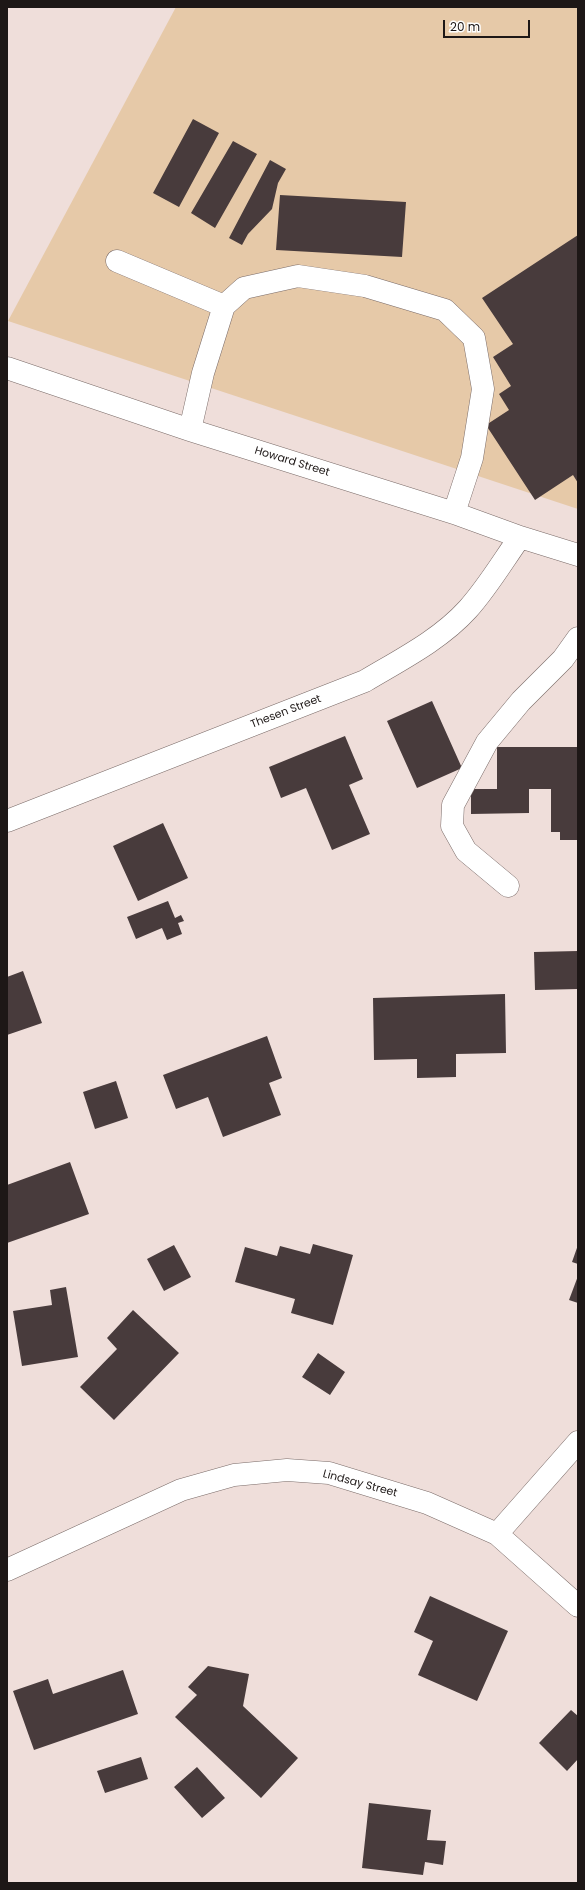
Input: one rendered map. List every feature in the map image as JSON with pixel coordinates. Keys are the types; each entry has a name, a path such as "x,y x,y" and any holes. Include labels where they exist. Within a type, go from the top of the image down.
{"street":[{"path":"117,261 224,306"},
{"path":"190,430 203,373 224,306 244,288 298,276 365,286 444,310 474,338 483,389 472,458 454,513"},
{"name":"Howard Street","path":"7,368 190,430 454,513 520,537 578,555"},
{"name":"Thesen Street","path":"7,821 365,681 414,651 444,630 468,609 520,537"},
{"path":"508,886 466,851 452,826 453,805 487,742 521,701 563,659 578,638"},
{"path":"497,1534 578,1442"},
{"name":"Lindsay Street","path":"7,1570 181,1490 234,1475 287,1470 336,1475 427,1503 497,1534 578,1606"}],"shaded area":[{"path":"176,7 578,7 578,509 8,321"}],"building":[{"path":"193,119 219,133 179,207 153,193"},
{"path":"233,141 257,154 215,228 191,213"},
{"path":"270,160 286,169 278,183 272,209 248,234 242,245 229,238"},
{"path":"280,195 406,202 402,257 276,250"},
{"path":"578,235 578,483 573,475 535,500 486,425 509,410 499,394 511,386 493,357 513,344 482,298"},
{"path":"432,701 462,768 417,788 387,721"},
{"path":"345,736 363,779 349,785 370,834 332,850 306,788 281,798 269,767"},
{"path":"497,747 578,747 578,840 560,840 560,832 551,832 551,789 529,789 529,813 471,814 471,789 497,789"},
{"path":"163,823 188,878 138,901 113,846"},
{"path":"168,901 175,918 181,915 184,921 178,923 182,934 167,940 162,928 136,939 127,917"},
{"path":"578,951 578,989 535,990 534,952"},
{"path":"23,971 42,1023 7,1035 7,977"},
{"path":"505,994 506,1053 456,1054 456,1077 417,1078 417,1059 374,1060 373,998"},
{"path":"267,1036 282,1078 269,1083 281,1115 223,1137 208,1097 176,1109 163,1075"},
{"path":"116,1081 128,1118 95,1129 83,1092"},
{"path":"70,1162 89,1214 7,1243 7,1185"},
{"path":"313,1244 353,1255 333,1325 291,1313 295,1299 235,1282 245,1247 277,1256 280,1246 310,1254"},
{"path":"174,1245 191,1277 164,1291 147,1259"},
{"path":"578,1245 578,1264 572,1262"},
{"path":"578,1276 578,1303 569,1300"},
{"path":"66,1287 78,1357 22,1366 13,1311 52,1305 50,1290"},
{"path":"133,1310 179,1353 114,1420 80,1387 117,1349 107,1338"},
{"path":"318,1353 345,1372 330,1395 302,1377"},
{"path":"430,1596 508,1631 477,1701 418,1675 433,1641 414,1632"},
{"path":"208,1666 249,1674 243,1706 298,1758 261,1798 175,1717 197,1695 188,1687"},
{"path":"123,1670 138,1714 34,1750 13,1691 48,1679 53,1694"},
{"path":"571,1710 578,1716 578,1759 567,1771 539,1743"},
{"path":"141,1757 148,1779 105,1793 97,1771"},
{"path":"197,1767 225,1798 202,1818 174,1787"},
{"path":"369,1803 431,1810 427,1840 446,1841 443,1865 425,1862 423,1875 362,1868"}]}
